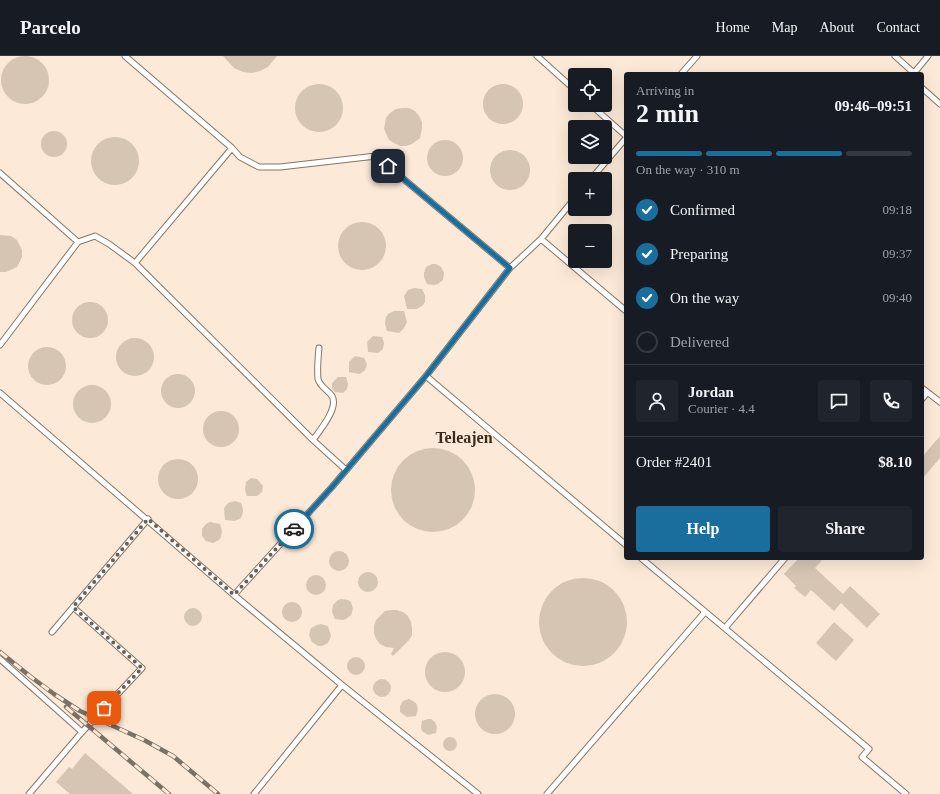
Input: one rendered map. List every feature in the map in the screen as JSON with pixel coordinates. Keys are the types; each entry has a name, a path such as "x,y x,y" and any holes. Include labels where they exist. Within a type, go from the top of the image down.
{"lane":[{"path":"125,56 232,148 240,157 259,167 280,167 376,156 510,268"},
{"path":"537,56 568,84"},
{"path":"683,72 697,56"},
{"path":"895,56 913,72"},
{"path":"915,72 928,56"},
{"path":"924,90 940,104"},
{"path":"599,112 624,135"},
{"path":"597,172 624,139"},
{"path":"135,263 232,148"},
{"path":"0,173 78,242"},
{"path":"234,595 346,470 426,376 510,268 541,239 568,206"},
{"path":"0,346 78,242 95,236 109,244 135,263 313,440 346,470"},
{"path":"541,239 624,309"},
{"path":"313,440 327,421 334,403 332,396 324,389 318,380 320,348"},
{"path":"426,376 624,543"},
{"path":"924,390 940,402"},
{"path":"0,393 148,519 234,595 342,685 478,794"},
{"path":"924,397 927,393"},
{"path":"52,632 148,519"},
{"path":"643,560 869,749 862,757 906,794"},
{"path":"725,628 783,560"},
{"path":"29,794 82,732 142,668 73,607"},
{"path":"547,794 705,612"},
{"path":"0,659 82,732"},
{"path":"254,794 342,685"}],"building":[{"path":"20,56 30,56 42,63 49,75 49,85 42,97 30,104 20,104 12,100 5,93 1,85 1,75 5,67 12,60"},
{"path":"223,56 277,56 268,67 252,73 243,72 234,68"},
{"path":"319,84 328,86 336,91 341,99 343,108 341,117 336,125 328,130 319,132 310,130 302,125 297,117 295,108 297,99 302,91 310,86"},
{"path":"503,84 511,86 517,90 521,96 523,104 521,112 517,118 511,122 503,124 495,122 489,118 485,112 483,104 485,96 489,90 495,86"},
{"path":"409,108 415,111 422,122 420,138 412,144 406,146 400,146 389,140 384,129 386,118 390,113 396,109"},
{"path":"54,131 63,135 67,144 63,153 54,157 45,153 41,144 45,135"},
{"path":"110,137 120,137 132,144 139,156 139,166 132,178 120,185 110,185 102,181 95,174 91,166 91,156 95,148 102,141"},
{"path":"448,140 458,145 462,151 462,165 458,171 452,175 442,176 432,171 428,165 427,155 432,145 438,141"},
{"path":"514,150 521,153 527,159 530,170 529,178 521,187 514,190 506,190 499,187 491,178 490,166 493,159 502,151"},
{"path":"357,222 367,222 376,226 382,232 385,237 385,255 376,266 367,270 357,270 348,266 342,260 338,251 338,241 342,232 348,226"},
{"path":"0,235 11,236 17,240 22,250 22,257 17,267 6,272 0,272"},
{"path":"436,264 441,267 444,273 443,280 434,285 427,284 424,277 426,267"},
{"path":"414,288 422,289 425,295 425,302 417,309 407,309 404,296 408,290"},
{"path":"94,302 103,307 107,313 107,327 103,333 94,338 86,338 77,333 73,327 72,316 77,307 83,303"},
{"path":"394,311 404,311 407,322 399,333 387,331 385,324 388,314"},
{"path":"373,336 382,337 384,343 383,349 378,353 368,352 367,342"},
{"path":"131,338 139,338 149,343 153,350 153,364 149,371 139,376 131,376 121,371 119,368 116,361 116,353 121,343 124,341"},
{"path":"47,347 57,350 63,356 66,366 63,376 57,382 47,385 37,382 31,376 28,366 31,356 37,350"},
{"path":"355,356 364,358 367,364 365,370 360,374 349,372 349,362"},
{"path":"181,374 188,376 193,381 195,391 193,401 188,406 175,408 168,406 163,401 161,388 163,381 168,376"},
{"path":"338,377 346,377 348,384 347,389 343,393 335,392 332,388 332,383"},
{"path":"88,385 96,385 106,390 110,397 110,411 106,418 96,423 88,423 78,418 76,415 73,408 73,400 78,390 81,388"},
{"path":"225,411 234,416 238,422 238,436 234,442 225,447 217,447 208,442 204,436 203,425 208,416 214,412"},
{"path":"940,436 940,458 924,477 924,455"},
{"path":"433,448 449,451 463,460 472,474 475,490 472,506 463,520 449,529 433,532 417,529 403,520 394,506 391,490 394,474 403,460 417,451"},
{"path":"178,459 186,461 192,465 196,471 198,479 196,487 192,493 186,497 178,499 170,497 164,493 160,487 158,479 160,471 164,465 170,461"},
{"path":"251,478 257,479 263,486 262,492 257,496 247,496 245,490 246,482"},
{"path":"235,501 241,503 243,510 242,516 240,519 234,521 225,520 224,508 228,503"},
{"path":"210,522 220,524 222,531 219,540 213,543 206,541 202,536 202,529"},
{"path":"339,551 346,554 349,561 346,568 339,571 332,568 329,561 332,554"},
{"path":"797,560 822,560 815,568 843,594 850,586 880,614 867,628 841,603 834,611 811,590 805,597 794,588 796,586 784,574"},
{"path":"368,572 375,575 378,582 375,589 368,592 361,589 358,582 361,575"},
{"path":"316,575 323,578 326,585 323,592 316,595 309,592 306,585 309,578"},
{"path":"574,578 592,578 608,585 620,597 627,613 627,631 620,647 608,659 592,666 574,666 558,659 546,647 539,631 539,613 546,597 558,585"},
{"path":"341,599 351,602 353,609 351,615 343,620 335,619 332,612 333,605"},
{"path":"288,602 296,602 302,608 302,616 296,622 288,622 282,616 282,608"},
{"path":"193,608 199,611 202,617 199,623 193,626 187,623 184,617 187,611"},
{"path":"391,610 403,612 408,616 412,628 412,635 409,640 393,656 391,654 394,648 386,647 380,644 374,633 376,620 385,611"},
{"path":"834,622 854,640 836,661 816,643"},
{"path":"321,624 328,626 331,636 328,643 318,646 312,642 309,635 311,628"},
{"path":"449,652 456,655 462,661 465,672 464,680 456,689 449,692 441,692 434,689 426,680 425,668 428,661 437,653"},
{"path":"352,657 360,657 365,662 363,673 360,675 352,675 347,670 347,662"},
{"path":"382,679 389,681 391,688 389,695 382,697 375,695 373,688 375,681"},
{"path":"499,694 506,697 512,703 515,714 514,722 506,731 499,734 491,734 484,731 476,722 475,710 478,703 487,695"},
{"path":"409,699 416,703 418,709 416,716 407,717 400,712 400,706 403,701"},
{"path":"428,719 435,722 437,727 436,733 428,735 422,731 422,721"},
{"path":"450,737 455,739 457,744 455,749 450,751 445,749 443,744 445,739"},
{"path":"85,753 133,794 70,794 56,782 69,767 72,769"}],"railway":[{"path":"0,652 31,677"},
{"path":"27,674 80,711 144,740 173,756 218,794"},
{"path":"66,707 169,794"}],"way so far":[{"path":"104,708 142,668 73,607 148,519 234,595 294,529"}],"district":[{"name":"Teleajen","path":"464,437"}],"route":[{"path":"294,529 332,487 426,376 510,268 388,166"}]}
